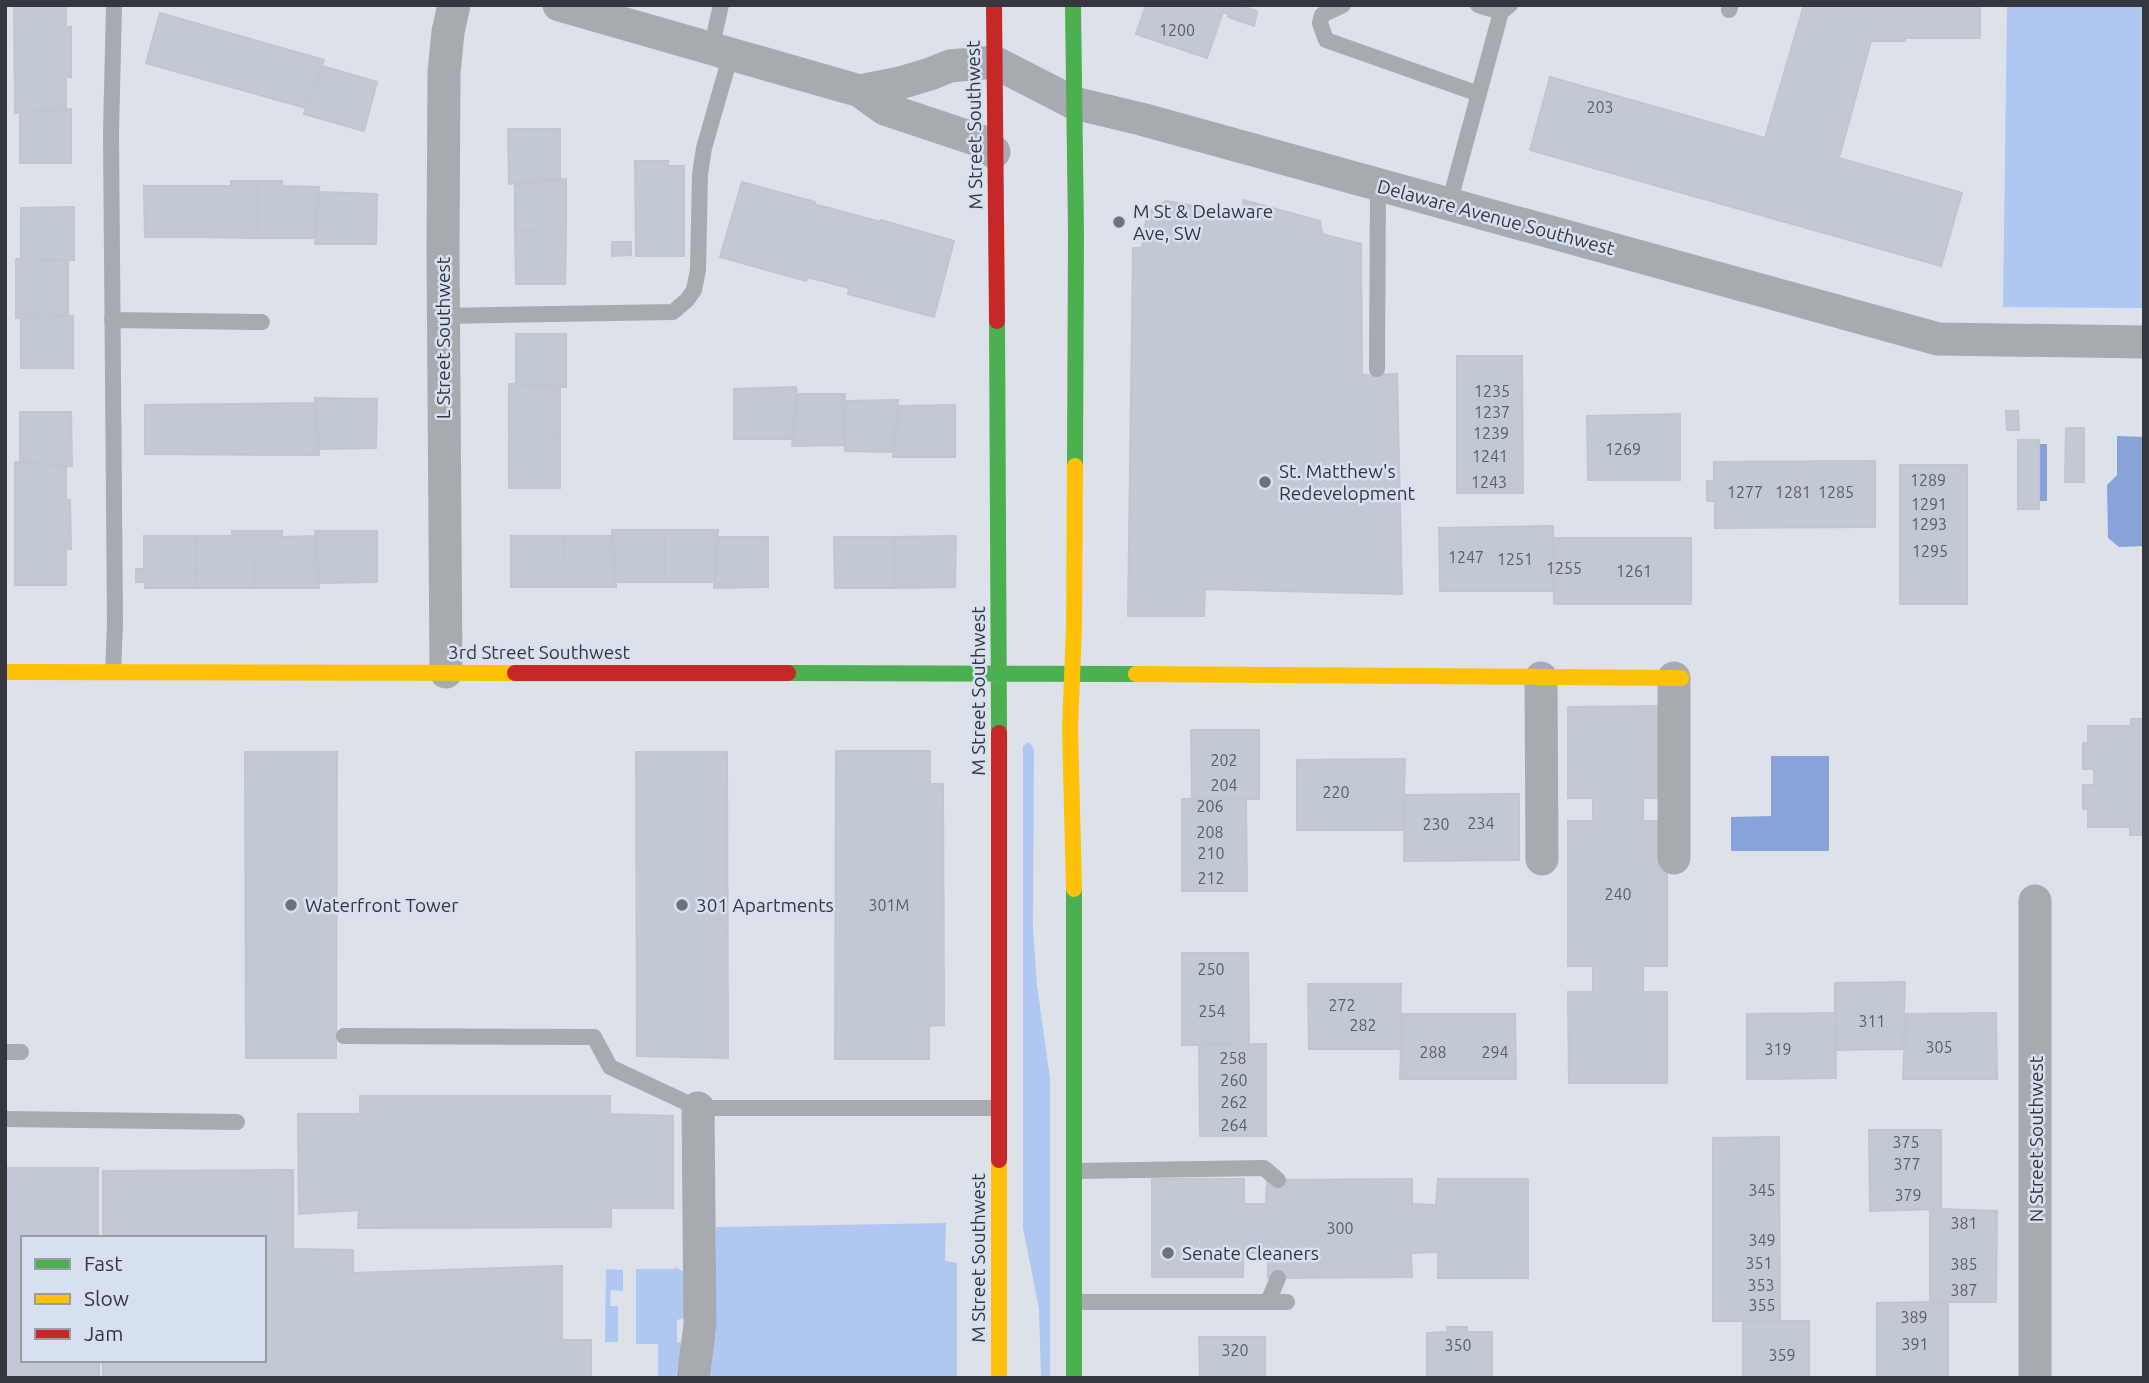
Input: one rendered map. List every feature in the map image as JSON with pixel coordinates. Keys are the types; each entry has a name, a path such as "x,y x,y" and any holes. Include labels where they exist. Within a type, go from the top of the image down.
{"main road":[{"name":"M Street Southwest","path":"994,5 997,187 999,1378"},
{"path":"1073,5 1076,247 1070,728 1075,948 1074,1378"},
{"name":"3rd Street Southwest","path":"5,671 998,673 1677,678"}],"street":[{"name":"L Street Southwest","path":"446,672 444,72 454,5"},
{"path":"559,5 860,90 885,109 978,140 995,152"},
{"path":"860,90 900,83 950,66 994,61"},
{"name":"Delaware Avenue Southwest","path":"994,61 1074,103 1141,119 1938,339 2144,342"},
{"path":"1541,678 1542,859"},
{"path":"1674,858 1677,678"},
{"name":"N Street Southwest","path":"2035,901 2035,1378"},
{"path":"693,1378 700,1325 698,1108"}],"lane":[{"path":"113,671 115,624 111,133 114,5"},
{"path":"443,316 673,312 687,300 694,290 698,270 700,174 721,51 721,5"},
{"path":"1449,204 1505,9 1478,5"},
{"path":"1332,7 1322,15 1320,23 1326,40 1479,94"},
{"path":"1377,369 1378,184"},
{"path":"112,320 262,322"},
{"path":"344,1036 594,1037 610,1067 698,1108 999,1108"},
{"path":"5,1119 237,1122"},
{"path":"1074,1171 1264,1168 1278,1180"},
{"path":"1268,1301 1278,1278"},
{"path":"1074,1302 1287,1302"}],"shaded area":[{"path":"2007,5 2144,5 2144,308 2003,307"},
{"path":"2117,436 2144,437 2144,546 2119,547 2108,538 2107,485 2117,475"},
{"path":"2018,444 2047,444 2047,501 2018,501"},
{"path":"1029,742 1034,749 1033,928 1037,985 1050,1079 1050,1378 1041,1378 1039,1309 1023,1228 1023,746"},
{"path":"1771,756 1829,756 1829,851 1731,851 1731,817 1771,816"},
{"path":"946,1223 945,1261 957,1263 957,1378 706,1378 716,1333 716,1227"},
{"path":"675,1267 684,1272 685,1318 677,1320 677,1342 683,1343 675,1378 658,1378 658,1344 636,1344 636,1269"},
{"path":"606,1269 623,1270 623,1291 611,1290 610,1306 618,1306 618,1342 605,1342"}],"building":[{"path":"14,5 66,5 66,27 71,27 71,77 66,77 66,109 15,113"},
{"path":"1146,5 1238,5 1257,11 1254,26 1228,17 1229,14 1223,12 1207,58 1136,34"},
{"path":"1804,5 1980,5 1980,38 1871,41 1839,158 1962,193 1941,266 1530,150 1550,77 1765,138"},
{"path":"160,13 324,60 306,108 146,63"},
{"path":"322,66 377,82 364,131 304,114"},
{"path":"71,109 71,163 20,163 20,113"},
{"path":"508,129 560,129 560,179 509,184"},
{"path":"635,161 668,161 668,166 684,166 684,256 636,256"},
{"path":"566,179 566,232 515,231 515,184"},
{"path":"231,181 258,181 258,238 200,237 200,186 231,186"},
{"path":"258,181 282,181 282,186 319,187 314,238 258,238"},
{"path":"742,182 954,241 934,317 848,294 849,288 807,277 806,281 720,257"},
{"path":"144,186 200,186 200,237 145,237"},
{"path":"319,192 377,194 376,244 315,244"},
{"name":"St. Matthew's Redevelopment","path":"1243,200 1320,221 1322,234 1361,244 1362,375 1397,374 1402,594 1205,589 1204,616 1128,616 1133,248 1142,248 1147,214 1166,201 1244,214"},
{"path":"74,207 74,260 21,259 21,208"},
{"path":"515,231 566,232 565,284 516,284"},
{"path":"612,242 631,242 631,255 612,256"},
{"path":"16,259 68,260 68,316 16,318"},
{"path":"73,316 73,368 21,368 21,318"},
{"path":"516,334 566,334 566,387 516,384"},
{"path":"1457,356 1522,356 1523,493 1457,493"},
{"path":"509,384 560,387 560,437 509,437"},
{"path":"796,387 792,439 734,439 734,389"},
{"path":"797,394 845,394 844,445 792,446"},
{"path":"315,398 377,399 376,448 319,449"},
{"path":"898,400 893,452 845,451 845,401"},
{"path":"315,403 319,455 145,454 145,405"},
{"path":"955,405 955,457 893,457 899,406"},
{"path":"2006,411 2018,411 2019,430 2007,430"},
{"path":"20,412 71,412 72,466 20,462"},
{"path":"1680,414 1680,480 1588,480 1587,416"},
{"path":"2066,428 2084,428 2084,482 2065,482"},
{"path":"509,437 560,437 560,488 509,488"},
{"path":"2018,440 2039,440 2039,509 2018,509"},
{"path":"1875,461 1875,527 1715,528 1715,501 1707,501 1707,481 1714,481 1714,462"},
{"path":"15,462 66,466 71,549 66,549 66,585 15,585"},
{"path":"1900,465 1967,465 1967,604 1900,604"},
{"path":"1553,526 1554,591 1440,591 1439,528"},
{"path":"612,530 665,530 665,582 616,582"},
{"path":"665,530 718,530 714,582 665,582"},
{"path":"232,531 256,531 255,588 195,588 196,536 232,536"},
{"path":"256,531 282,531 282,537 315,536 319,588 255,588"},
{"path":"315,531 377,531 377,582 319,583"},
{"path":"144,536 196,536 195,588 145,588 145,582 136,582 136,569 144,569"},
{"path":"511,536 564,536 562,587 511,587"},
{"path":"564,536 612,536 616,587 562,587"},
{"path":"956,536 955,587 894,588 895,537"},
{"path":"718,537 768,537 768,587 714,588"},
{"path":"834,537 895,537 894,588 835,588"},
{"path":"1553,538 1691,538 1691,604 1554,604"},
{"path":"1667,706 1667,798 1643,798 1643,821 1667,821 1667,966 1643,966 1643,992 1667,992 1667,1083 1569,1083 1568,992 1593,992 1593,966 1568,966 1568,821 1593,821 1593,798 1568,798 1568,707"},
{"path":"2131,719 2144,719 2144,835 2130,835 2130,827 2088,827 2088,809 2083,809 2083,785 2094,785 2094,769 2083,769 2083,743 2088,743 2088,726 2131,726"},
{"path":"1191,730 1259,730 1259,799 1192,799"},
{"path":"836,751 930,751 930,784 943,784 944,1025 929,1026 929,1059 835,1059"},
{"name":"Waterfront Tower","path":"245,752 337,752 336,1058 246,1058"},
{"name":"301 Apartments","path":"636,752 727,752 728,1058 637,1056"},
{"path":"1405,759 1403,830 1297,830 1297,760"},
{"path":"1519,794 1519,860 1404,861 1405,795"},
{"path":"1182,799 1246,799 1247,891 1182,891"},
{"path":"1182,953 1248,953 1249,1044 1182,1045"},
{"path":"1905,982 1903,1049 1835,1050 1835,983"},
{"path":"1308,984 1401,984 1400,1049 1309,1049"},
{"path":"1835,1013 1836,1078 1747,1079 1747,1014"},
{"path":"1996,1013 1997,1079 1903,1079 1906,1014"},
{"path":"1402,1014 1515,1014 1516,1079 1400,1079"},
{"path":"1266,1044 1266,1136 1200,1136 1199,1045"},
{"path":"360,1096 610,1096 610,1114 673,1116 673,1208 611,1208 611,1227 358,1228 359,1210 299,1214 298,1114 360,1114"},
{"path":"1869,1130 1941,1130 1941,1209 1870,1211"},
{"path":"1779,1137 1780,1321 1713,1321 1713,1138"},
{"path":"5,1168 98,1168 98,1236 21,1236 21,1362 99,1362 99,1378 5,1378"},
{"path":"293,1170 293,1249 353,1250 353,1273 562,1266 562,1340 591,1340 591,1378 103,1378 103,1362 266,1362 266,1236 103,1236 103,1171"},
{"path":"1152,1179 1244,1179 1244,1204 1266,1204 1267,1180 1412,1179 1412,1204 1436,1205 1438,1179 1528,1179 1528,1278 1438,1278 1438,1252 1411,1253 1412,1277 1268,1278 1268,1253 1243,1253 1243,1277 1152,1277"},
{"path":"1930,1211 1997,1211 1996,1302 1930,1302"},
{"path":"1877,1303 1948,1303 1948,1378 1877,1378"},
{"path":"1743,1321 1809,1321 1809,1378 1743,1378"},
{"path":"1447,1327 1467,1327 1467,1332 1492,1332 1492,1378 1427,1378 1427,1333 1447,1332"},
{"path":"1199,1337 1265,1337 1265,1378 1200,1378"}],"traffic: fast":[{"path":"1073,5 1075,466"},
{"path":"997,321 999,733"},
{"path":"788,673 1136,674"},
{"path":"1074,889 1074,1378"}],"traffic: slow":[{"path":"1074,889 1070,728 1075,466"},
{"path":"5,672 515,673"},
{"path":"1136,674 1681,678"},
{"path":"999,1160 999,1378"}],"traffic: jam":[{"path":"994,5 997,321"},
{"path":"515,673 788,673"},
{"path":"999,733 999,1160"}],"place":[{"name":"M St & Delaware Ave, SW","path":"1119,222"},
{"name":"St. Matthew's Redevelopment","path":"1265,482"},
{"name":"Waterfront Tower","path":"291,905"},
{"name":"301 Apartments","path":"682,905"},
{"name":"Senate Cleaners","path":"1168,1253"}]}
